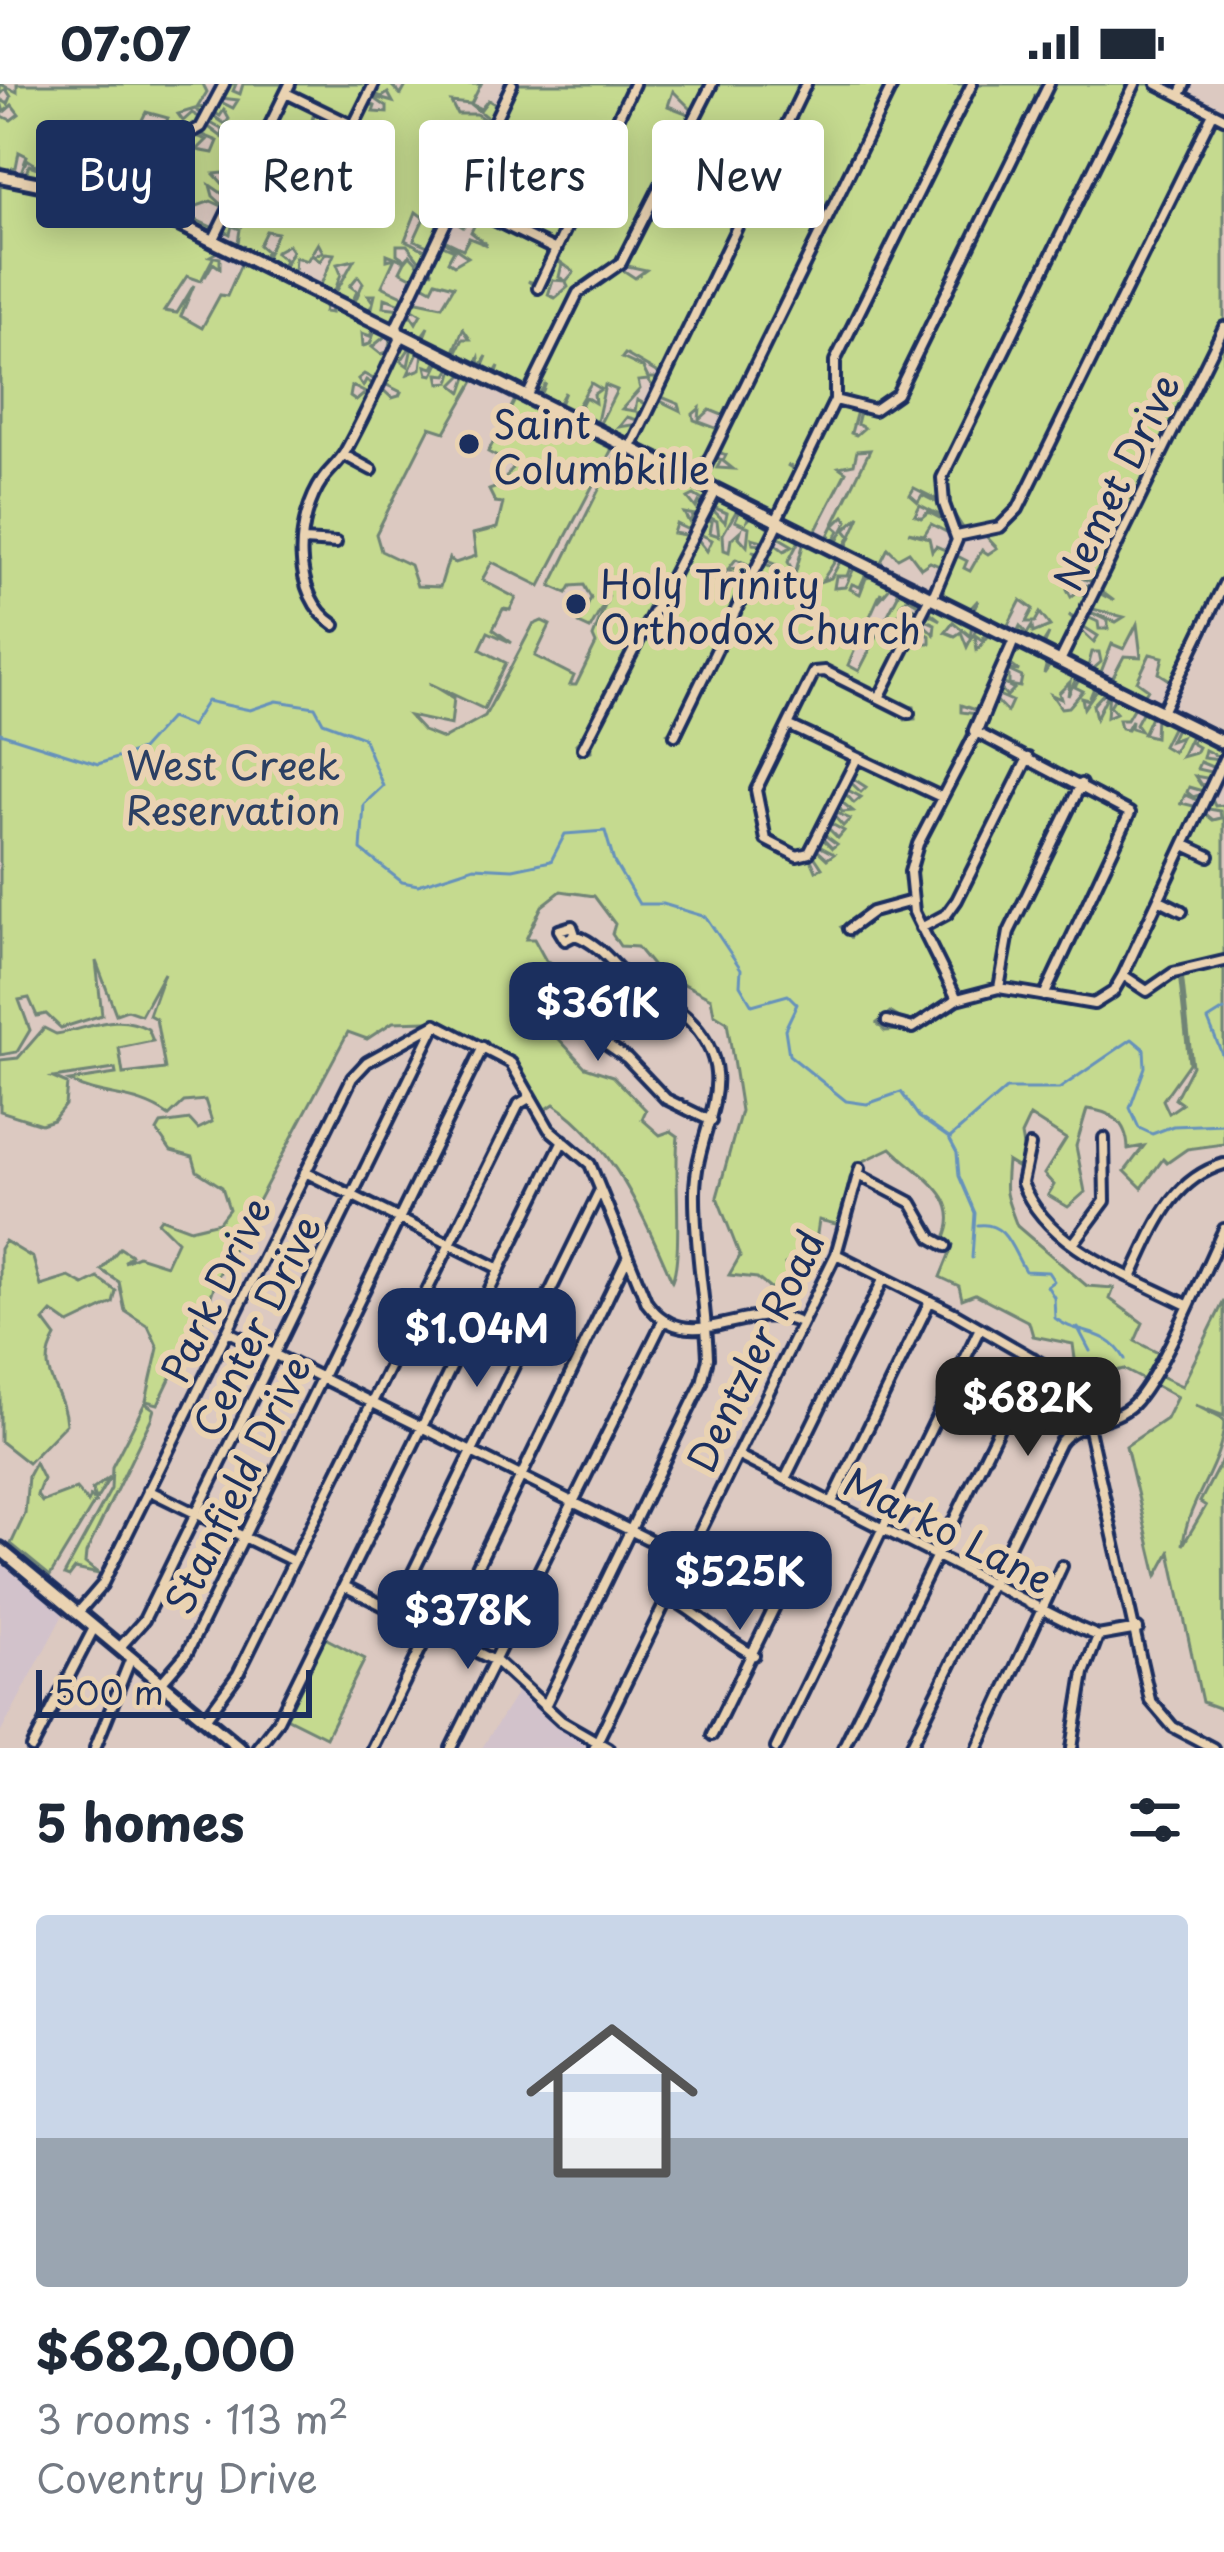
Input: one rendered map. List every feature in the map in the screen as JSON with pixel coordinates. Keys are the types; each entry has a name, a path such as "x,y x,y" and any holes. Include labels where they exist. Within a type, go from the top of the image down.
{"main road":[{"path":"0,176 36,184"},
{"path":"184,228 1224,743"},
{"path":"0,1549 240,1748"}],"street":[{"path":"195,130 224,84"},
{"path":"357,120 374,84"},
{"path":"494,120 512,84"},
{"path":"538,288 634,84"},
{"path":"527,397 578,293 621,263 712,84"},
{"path":"630,448 806,84"},
{"path":"697,484 893,84"},
{"path":"675,735 835,400 836,361 971,84"},
{"path":"835,400 868,410 897,394 1049,84"},
{"path":"879,698 957,536 944,504 942,478 1135,84"},
{"path":"1157,84 1224,118"},
{"path":"1180,95 1185,84"},
{"path":"213,241 288,88 344,120"},
{"path":"957,536 1000,527 1018,509 1213,113"},
{"path":"335,625 313,600 302,541 314,495 344,454 400,340 397,325 442,228"},
{"path":"511,228 556,250"},
{"name":"Nemet Drive","path":"1060,661 1224,327"},
{"path":"344,454 372,470"},
{"path":"583,748 715,493"},
{"path":"302,541 336,542"},
{"path":"1161,713 1224,584"},
{"path":"957,998 912,901 913,859 1014,640"},
{"path":"856,758 806,855 767,841 756,796 817,670 909,713"},
{"path":"788,725 940,797"},
{"path":"974,731 1130,813 1044,996"},
{"path":"922,928 952,908 1028,758"},
{"path":"887,1022 920,1026 957,998 999,988 1099,1003 1123,975 1224,759"},
{"path":"999,988 1009,932 1081,784"},
{"path":"1185,845 1209,856"},
{"path":"1160,900 1182,911"},
{"path":"849,929 872,912 912,901"},
{"path":"545,1706 702,1382 707,1328 694,1193 718,1095 709,1048 688,1019 621,972 591,942 574,935"},
{"path":"1123,975 1147,991 1173,973 1224,961"},
{"path":"621,972 588,1020 589,1032 627,1058 666,1099 711,1121"},
{"path":"436,1024 511,1063 549,1129 590,1164 647,1303 663,1321 678,1329 707,1328 769,1314 801,1323"},
{"name":"Park Drive","path":"77,1614 102,1585 360,1068 436,1024"},
{"name":"Center Drive","path":"120,1648 144,1620 436,1024"},
{"name":"Stanfield Drive","path":"161,1683 187,1653 483,1047"},
{"path":"205,1719 238,1674 519,1104 529,1098"},
{"path":"1073,1244 1105,1202 1104,1138"},
{"path":"257,1748 278,1722 563,1140"},
{"path":"1030,1146 1022,1176 1025,1190 1073,1244 1187,1305"},
{"path":"1131,1278 1176,1192 1194,1176 1224,1164"},
{"name":"Dentzler Road","path":"596,1745 836,1254 859,1171 912,1203 932,1238 946,1246"},
{"path":"305,1172 500,1269"},
{"path":"394,1611 601,1188"},
{"path":"910,1748 1060,1442 1108,1421 1140,1397 1224,1229"},
{"path":"836,1254 1078,1385 1155,1710 1172,1727 1214,1748"},
{"path":"444,1635 628,1256"},
{"path":"785,1479 884,1278"},
{"path":"832,1502 930,1301"},
{"path":"451,1748 663,1321"},
{"path":"776,1748 980,1330"},
{"path":"227,1331 686,1558"},
{"path":"843,1748 1034,1358"},
{"name":"Marko Lane","path":"737,1455 1098,1636"},
{"path":"148,1490 293,1561"},
{"path":"712,1736 803,1549"},
{"path":"978,1748 1062,1566"},
{"path":"344,1586 497,1662 545,1706 596,1745 608,1748"},
{"path":"668,1597 702,1614 719,1637 754,1655"},
{"path":"32,1748 94,1628"},
{"path":"372,1748 431,1628"},
{"path":"1072,1748 1084,1673 1098,1636 1138,1630"},
{"path":"95,1748 131,1658"}],"shaded area":[{"path":"0,1552 67,1607 0,1734"},
{"path":"521,1686 593,1744 591,1748 482,1748"}],"green space":[{"path":"0,84 17,92 17,84 203,84 207,92 197,108 210,107 206,117 195,109 178,114 182,120 146,112 142,120 36,120 36,165 27,159 20,175 27,156 19,152 16,167 0,172 0,115 11,120 19,114 12,105 4,112 0,99 8,104 11,97 6,89 0,95"},
{"path":"226,84 236,84 233,91 240,94 243,84 286,84 269,120 228,120 224,110 220,116 213,112 219,101 233,108 238,100 221,98"},
{"path":"291,84 370,84 350,120 290,92"},
{"path":"381,84 391,85 401,95 407,84 481,84 471,104 481,109 488,100 498,106 490,120 470,104 451,102 457,114 476,114 485,120 419,120 419,214 416,212 405,240 429,252 422,264 407,245 397,245 397,254 406,260 410,255 420,266 415,279 400,271 405,261 387,254 387,260 395,258 382,286 407,298 404,305 385,298 384,307 402,309 394,322 371,312 375,295 368,295 373,302 369,311 354,304 363,283 358,276 350,286 357,291 352,303 335,294 354,260 337,264 341,274 334,293 320,287 334,254 326,253 320,261 313,256 323,252 318,243 307,261 295,257 294,274 283,269 292,251 288,245 275,252 285,260 281,268 265,259 277,233 266,231 259,245 266,251 262,258 219,236 238,243 237,228 395,228 395,120 360,120 368,103 375,106 373,112 387,113 387,107 371,96 393,102 388,93 382,97 373,93"},
{"path":"515,84 631,84 614,120 498,120"},
{"path":"637,84 709,84 695,113 673,91 668,106 694,116 692,120 652,120 652,198 621,259 580,287 526,391 496,375 499,366 494,374 482,368 487,356 480,367 479,358 476,365 455,355 463,339 470,339 463,329 453,354 423,339 428,327 421,337 403,328 408,311 416,323 421,314 413,309 413,300 442,306 454,286 436,281 432,289 421,283 427,270 433,272 428,268 438,243 454,250 448,261 454,265 468,257 440,238 463,249 469,238 487,245 471,232 473,228 502,228 549,249 537,284 528,281 536,287 547,281 553,260 562,264 559,277 566,281 574,272 555,258 569,228 628,228 628,120 620,120","holes":["553,280 566,281 568,287 555,298 548,295"]},
{"path":"714,84 891,84 824,220 824,120 696,120"},
{"path":"896,84 968,84 831,364 832,401 799,470 787,465 798,472 776,515 703,476 713,455 721,460 717,468 733,469 723,461 726,455 716,451"},
{"path":"974,84 1132,84 940,477 940,501 914,488 910,495 918,502 922,495 942,505 949,520 920,505 915,515 921,518 928,512 951,524 952,535 931,524 924,535 908,532 929,538 932,551 936,546 950,552 946,566 955,555 967,561 964,568 970,571 982,550 988,554 997,548 983,533 1008,525 1022,508 1211,121 1224,121 1224,321 1095,583 1073,575 1073,584 1094,586 1089,594 1071,585 1067,589 1071,597 1077,592 1088,597 1078,618 1069,615 1076,621 1058,655 1043,648 1049,634 1041,647 1016,634 1020,626 1027,634 1032,626 1033,633 1050,626 1040,613 1035,622 1026,622 1033,609 1021,600 1006,629 972,613 978,600 968,611 942,598 943,593 938,596 946,569 930,562 921,568 909,552 898,558 888,548 879,566 845,550 860,516 845,530 850,536 843,549 835,545 848,521 844,516 834,526 839,530 833,544 826,540 870,450 857,451 854,464 839,467 846,472 814,534 782,518 836,405 857,411 851,433 856,435 864,428 857,424 860,412 880,411 897,398 1041,106 1050,98 1047,88 1035,95 1036,105 891,398 870,408 841,398 838,361"},
{"path":"1137,84 1151,84 1206,111 1208,119 1018,505 1005,521 965,531 946,502 944,482"},
{"path":"285,99 315,110 312,120 274,120"},
{"path":"318,111 335,120 312,120"},
{"path":"192,113 204,120 195,125 195,120 184,120"},
{"path":"206,125 219,135 219,174 214,174 219,191 210,185 219,205 211,201 195,207 195,135 207,140 197,150 213,153 218,141 198,133"},
{"path":"29,165 36,168 36,178 25,176"},
{"name":"West Creek Reservation","path":"0,176 36,182 36,228 188,228 208,238 205,246 219,251 210,256 220,258 220,268 213,263 205,277 213,258 201,281 187,276 164,311 177,313 194,285 181,316 202,328 220,295 227,296 242,262 326,304 324,312 331,313 330,306 374,327 370,336 362,333 363,346 370,344 376,328 388,334 372,347 381,354 388,352 391,336 395,338 377,381 364,374 358,379 363,386 366,380 373,384 368,394 352,386 350,397 356,401 363,395 373,400 379,386 392,398 399,396 401,392 381,382 404,342 411,346 401,361 408,366 412,347 419,350 408,374 421,369 423,352 438,359 433,368 426,366 428,374 433,375 440,361 452,366 447,375 438,374 440,383 450,382 454,368 465,373 453,385 462,392 468,374 476,378 445,432 430,427 376,534 381,551 410,565 417,586 440,587 449,558 455,563 476,556 473,534 497,528 503,503 495,502 489,490 500,486 514,466 488,452 515,400 547,417 544,430 551,437 553,419 612,449 540,586 492,562 482,580 516,598 510,610 503,609 493,629 512,643 488,632 480,649 506,663 484,709 429,683 454,698 451,725 409,716 423,731 443,739 485,716 533,625 542,621 550,625 535,656 574,676 570,685 576,685 596,644 593,637 609,595 590,629 579,624 591,598 584,585 571,586 567,593 551,586 618,451 709,497 707,503 694,495 688,498 696,508 699,502 705,506 701,516 684,513 689,522 693,516 699,520 693,532 676,524 673,533 691,536 588,732 576,744 580,755 591,751 590,739 696,537 707,551 712,540 698,533 705,519 712,522 710,533 719,536 717,521 707,516 712,509 725,522 727,513 713,507 717,501 737,510 723,534 724,550 729,552 731,539 741,530 739,537 747,546 749,527 735,521 740,510 749,514 747,521 752,516 772,530 766,542 752,538 753,544 764,545 761,553 752,551 759,556 754,567 736,559 729,568 750,570 748,579 727,570 723,577 731,584 735,577 746,583 674,730 668,733 680,740 754,577 767,582 764,590 771,593 777,584 756,573 761,562 775,568 772,576 780,574 781,567 765,560 771,541 784,551 793,546 776,536 777,531 799,541 788,562 795,574 804,542 837,558 822,581 831,578 841,560 851,565 847,576 836,576 834,588 845,587 855,566 866,574 860,587 852,584 850,589 860,594 866,578 874,576 892,585 880,599 881,592 848,665 859,671 898,595 896,588 920,599 921,606 908,598 901,604 919,609 916,617 904,610 896,616 914,619 911,628 896,621 890,627 909,631 879,691 817,669 754,798 763,840 800,861 809,855 816,871 822,868 812,853 815,848 827,859 834,854 817,845 821,837 832,848 837,844 822,833 826,826 838,838 844,831 828,822 832,814 843,826 850,819 833,811 837,803 842,812 853,811 839,800 843,791 854,803 861,797 844,788 848,780 861,792 866,787 852,778 857,764 935,797 909,866 907,899 841,927 851,937 873,914 908,905 926,929 941,922 1029,763 1076,786 1011,921 994,986 957,993 911,1025 890,1012 877,1023 885,1031 917,1029 960,1000 990,992 1093,1006 1109,999 1124,980 1149,997 1179,973 1189,1063 1163,1100 1169,1113 1182,1104 1175,1099 1192,1066 1182,973 1224,963 1224,1144 1187,1149 1167,1163 1163,1159 1142,1188 1125,1171 1144,1146 1128,1149 1124,1130 1115,1118 1087,1109 1076,1146 1085,1192 1068,1207 1048,1195 1054,1185 1044,1174 1066,1139 1030,1116 1021,1135 1025,1159 1017,1167 1007,1161 1006,1193 1017,1226 1087,1286 1114,1288 1110,1299 1143,1323 1135,1341 1158,1353 1144,1380 1123,1369 1100,1376 1075,1359 1073,1344 1033,1336 1029,1322 975,1294 962,1299 959,1286 940,1277 953,1245 944,1240 949,1210 944,1198 891,1148 864,1161 850,1178 840,1225 819,1220 815,1247 785,1264 793,1293 779,1296 757,1278 729,1275 740,1256 717,1197 741,1111 727,1022 714,1014 711,998 655,969 637,947 620,946 612,934 615,924 594,896 561,891 542,906 526,939 534,939 546,961 584,975 558,1038 585,1067 613,1076 646,1110 642,1119 660,1135 671,1131 678,1136 677,1253 672,1281 610,1160 554,1104 542,1112 518,1062 428,1021 393,1022 367,1039 348,1032 217,1278 201,1325 196,1324 158,1404 146,1401 158,1348 148,1326 125,1311 119,1282 101,1270 120,1248 131,1255 124,1262 138,1256 166,1265 177,1241 158,1222 161,1218 190,1229 219,1222 229,1209 222,1187 197,1171 193,1157 171,1151 157,1131 161,1124 190,1120 198,1129 212,1122 205,1100 184,1102 169,1116 143,1103 69,1081 116,1074 115,1069 53,1078 67,1084 65,1105 53,1120 41,1124 0,1111 0,1060 18,1058 44,1028 56,1034 124,1021 148,1029 153,1041 119,1048 123,1074 165,1069 156,1019 149,1015 164,973 141,1015 127,1010 116,1014 96,961 102,1015 61,1028 46,1014 37,1016 29,998 19,1000 30,1030 17,1052 0,1055"},
{"path":"652,207 652,228 820,228 727,417 710,410 699,420 700,408 693,414 694,420 721,430 697,476 636,446 656,399 681,411 679,404 659,396 663,376 625,354 622,358 643,368 648,378 662,378 656,391 648,380 638,381 640,389 622,409 635,411 637,400 649,406 644,414 638,413 641,421 627,417 619,427 639,424 629,442 598,427 617,390 605,385 596,426 576,416 585,397 595,403 594,394 601,389 591,383 573,414 559,407 565,392 557,406 540,398 546,383 538,396 534,390 575,302 620,268 635,278 646,270 623,265"},
{"path":"195,219 214,228 210,233 195,226"},
{"path":"419,228 436,228 430,247 414,240"},
{"path":"522,228 563,228 556,243"},
{"path":"1224,333 1224,580 1173,682 1159,673 1163,657 1150,654 1137,681 1148,689 1143,697 1111,681 1124,656 1141,657 1137,624 1124,649 1112,644 1099,677 1091,671 1101,662 1099,652 1092,652 1087,671 1065,656 1079,628 1094,642 1098,636 1081,625 1085,616 1098,622 1099,629 1108,629 1108,621 1087,611 1116,622 1124,617 1089,608 1097,592 1114,601 1098,589"},
{"path":"933,605 972,625 970,636 953,622 945,632 955,636 961,632 967,647 977,627 986,633 982,640 975,635 977,650 990,634 1006,642 978,711 961,705 961,712 977,714 939,793 793,722 820,672 898,711 905,720 915,719 914,707 900,706 884,694 914,633 921,643 930,643 930,636 916,629 920,621 934,634 935,624 921,618 924,612 940,620 927,610"},
{"path":"1021,649 1047,662 1044,674 1051,664 1077,676 1068,696 1070,682 1059,693 1061,699 1052,695 1061,708 1069,707 1083,691 1075,687 1080,678 1095,685 1089,700 1082,698 1084,708 1099,687 1106,691 1093,705 1096,718 1109,692 1107,717 1116,713 1110,706 1116,696 1135,705 1127,719 1119,719 1121,728 1127,729 1132,720 1131,728 1141,731 1136,724 1144,709 1152,714 1143,734 1155,737 1156,716 1174,724 1163,746 1173,752 1181,737 1170,741 1177,726 1192,734 1181,757 1195,753 1198,747 1191,743 1196,736 1224,754 1221,758 1205,750 1203,758 1220,760 1217,769 1200,762 1197,769 1215,773 1212,779 1195,776 1201,785 1210,783 1206,792 1189,787 1187,792 1193,797 1203,794 1201,802 1185,795 1181,803 1198,807 1112,990 1099,1000 1049,994 1133,817 1122,802 982,732 993,697 1007,712 1012,701 994,693 997,685 1007,696 1014,689 999,681 1002,673 1009,676 1009,685 1020,687 1022,677 1005,669 1019,671 1008,663"},
{"path":"789,730 851,760 811,847 800,854 767,838 759,788"},
{"path":"976,736 1022,763 954,901 924,923 914,901 917,852 938,802"},
{"path":"1081,791 1128,814 1044,989 1005,987 1007,942"},
{"path":"1211,797 1215,806 1224,805 1224,959 1147,984 1128,971 1202,811 1213,820 1221,818 1220,811 1203,808"},
{"path":"5,1241 33,1258 41,1286 69,1277 84,1285 98,1278 116,1291 113,1303 69,1324 52,1312 44,1321 56,1337 49,1371 66,1424 28,1463 0,1441 0,1249"},
{"path":"1224,1301 1224,1416 1195,1405 1224,1420 1222,1436 1183,1545 1206,1506 1200,1502 1223,1458 1224,1710 1202,1702 1170,1552 1157,1576 1126,1446 1166,1419 1177,1397 1153,1384 1158,1375 1182,1386"},
{"path":"145,1403 154,1409 151,1419 86,1553 85,1563 99,1574 75,1569 69,1577 64,1575 111,1489 112,1467"},
{"path":"35,1463 43,1479 37,1495 42,1502 76,1489 88,1503 90,1497 95,1501 92,1490 110,1477 50,1576 11,1544 25,1514 28,1476"},
{"path":"325,1638 365,1659 326,1737 286,1717"}],"waterway":[{"path":"0,733 98,764 141,750 170,718 191,726 207,701 250,710 277,701 315,707 323,722 363,737 383,786 364,804 361,850 402,882 418,885 474,867 513,869 551,861 565,834 605,831 614,862 639,904 663,904 706,917 741,969 740,985 752,1005 788,995 797,1004 785,1029 789,1055 846,1101 867,1104 901,1092 919,1117 949,1138 975,1213 972,1258"},
{"path":"1224,1010 1208,1020 1224,1059"},
{"path":"950,1138 1006,1089 1059,1089 1132,1039 1144,1049 1145,1067 1130,1108 1139,1128 1152,1134 1173,1126 1224,1124"},
{"path":"978,1225 1002,1232 1025,1271 1048,1272 1054,1281 1047,1286 1054,1297 1055,1318 1109,1342 1125,1359"},
{"path":"1078,1328 1090,1351"}],"place":[{"name":"Saint Columbkille","path":"469,444"},
{"name":"Holy Trinity Orthodox Church","path":"576,604"}]}
